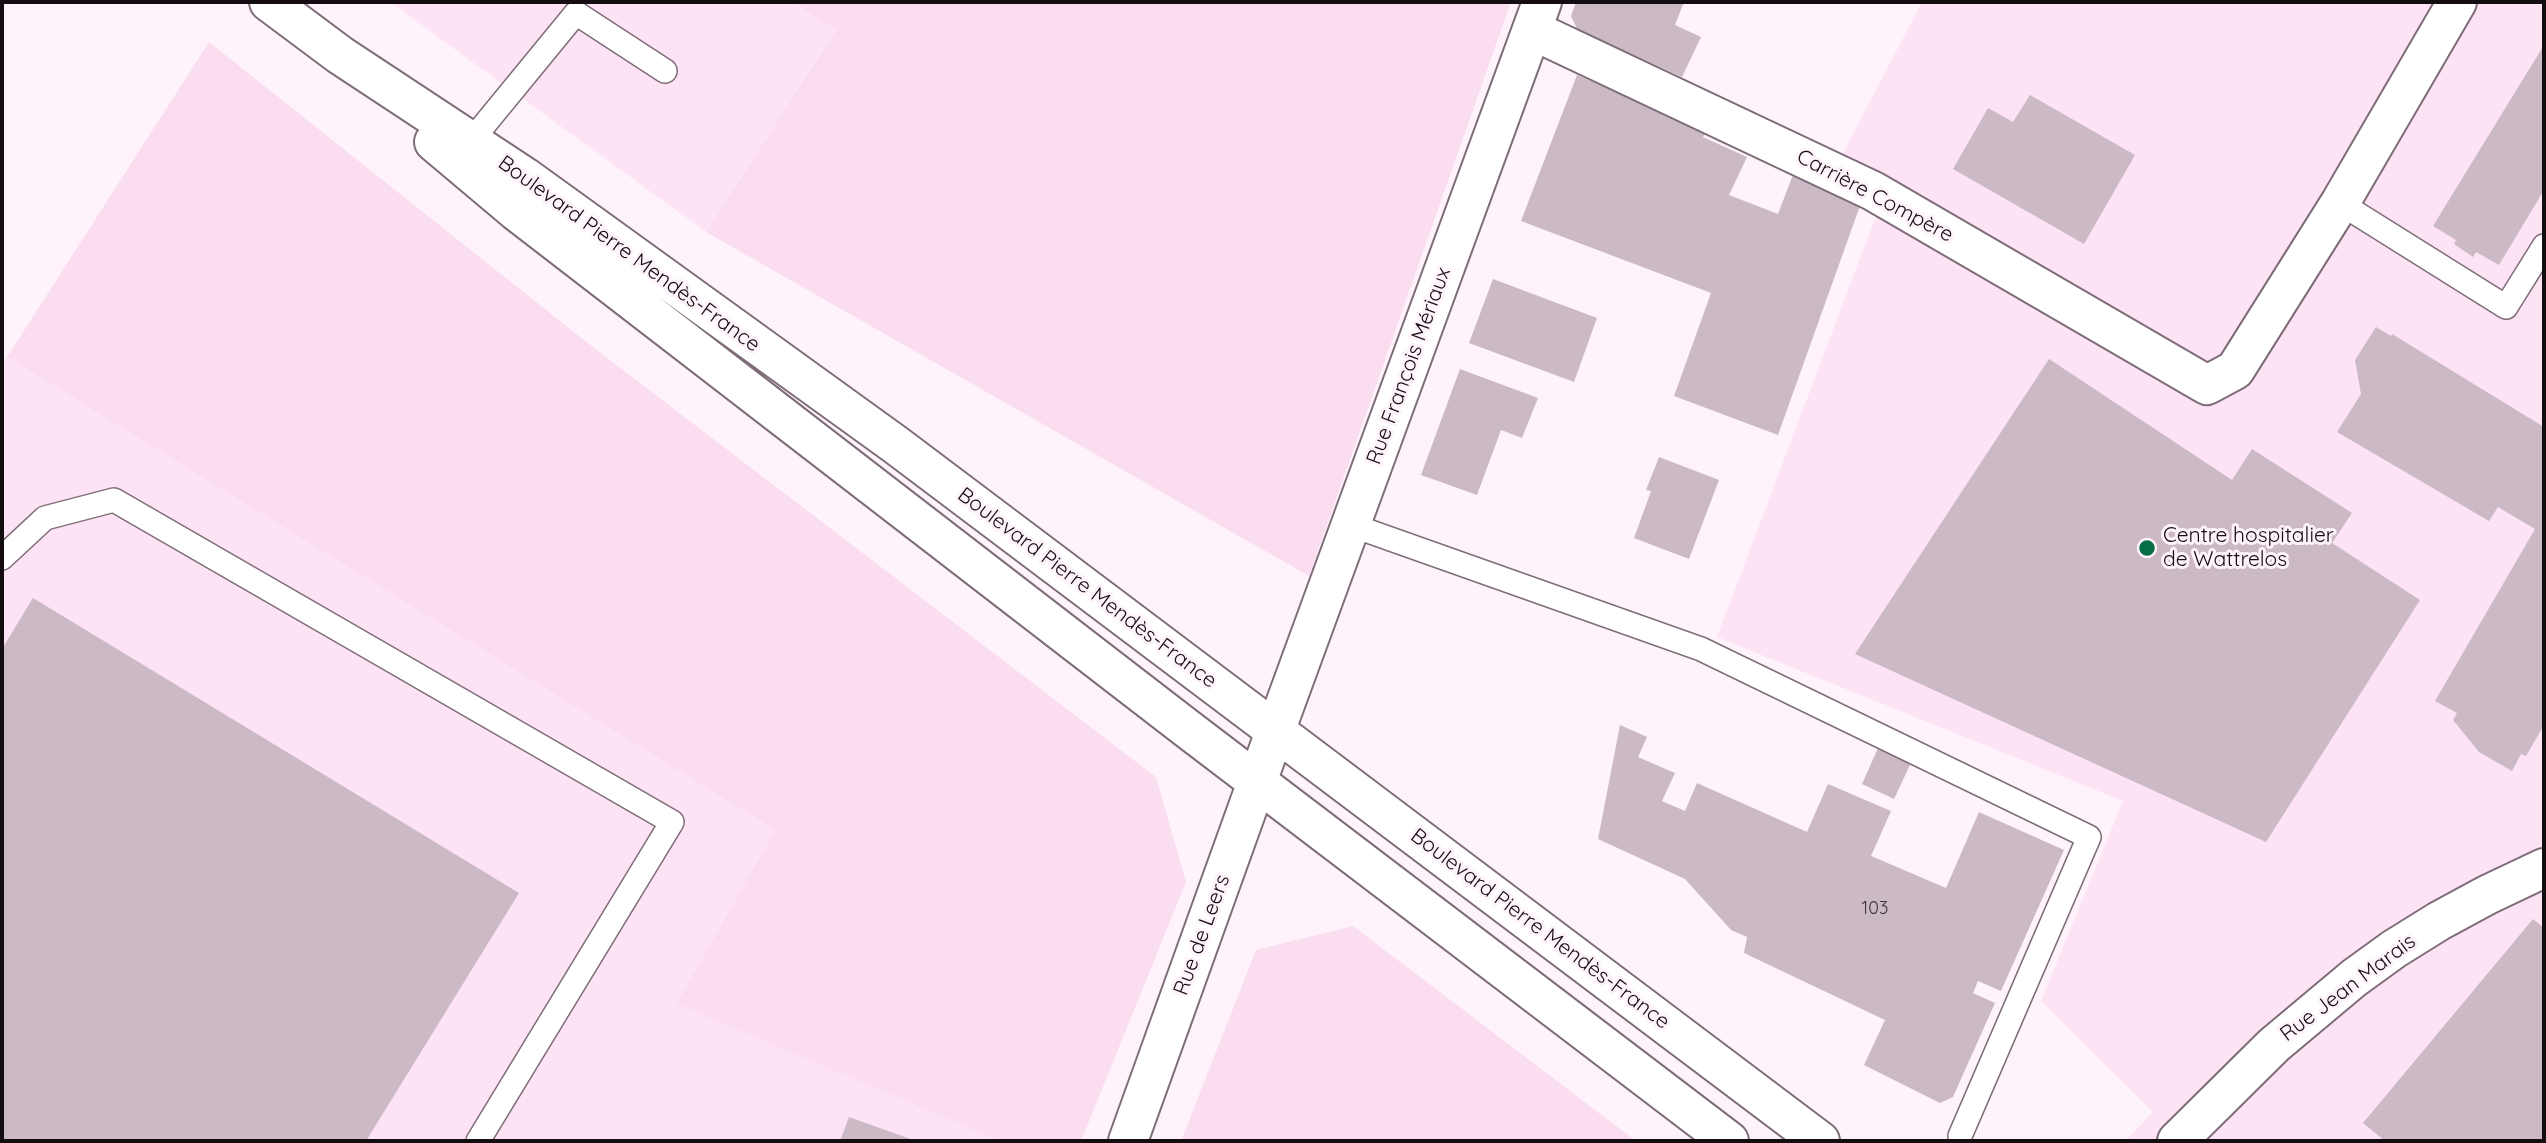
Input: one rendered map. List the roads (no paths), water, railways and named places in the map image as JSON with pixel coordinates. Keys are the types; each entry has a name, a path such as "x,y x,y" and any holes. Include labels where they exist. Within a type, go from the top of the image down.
{"street":[{"name":"Boulevard Pierre Mendès-France","path":"269,2 463,151 516,211 1257,782 1729,1141"},
{"path":"2340,203 2457,2"},
{"name":"Carrière Compère","path":"1537,16 1873,191 2207,385 2235,370 2340,203"},
{"name":"Rue François Mériaux","path":"1276,729 1537,16"},
{"name":"Boulevard Pierre Mendès-France","path":"463,151 547,193 885,437 1820,1141"},
{"name":"Rue de Leers","path":"1128,1141 1276,729"},
{"name":"Rue Jean Marais","path":"2177,1141 2274,1045 2354,978 2440,921 2487,894 2544,868"}],"lane":[{"path":"463,151 576,13 665,71"},
{"path":"2340,203 2505,307 2544,246"},
{"path":"2,558 46,519 114,500 672,822 478,1141"},
{"path":"1351,525 1700,649 2089,837 1960,1136"}],"place":[{"name":"Centre hospitalier de Wattrelos","path":"2147,548"}]}
